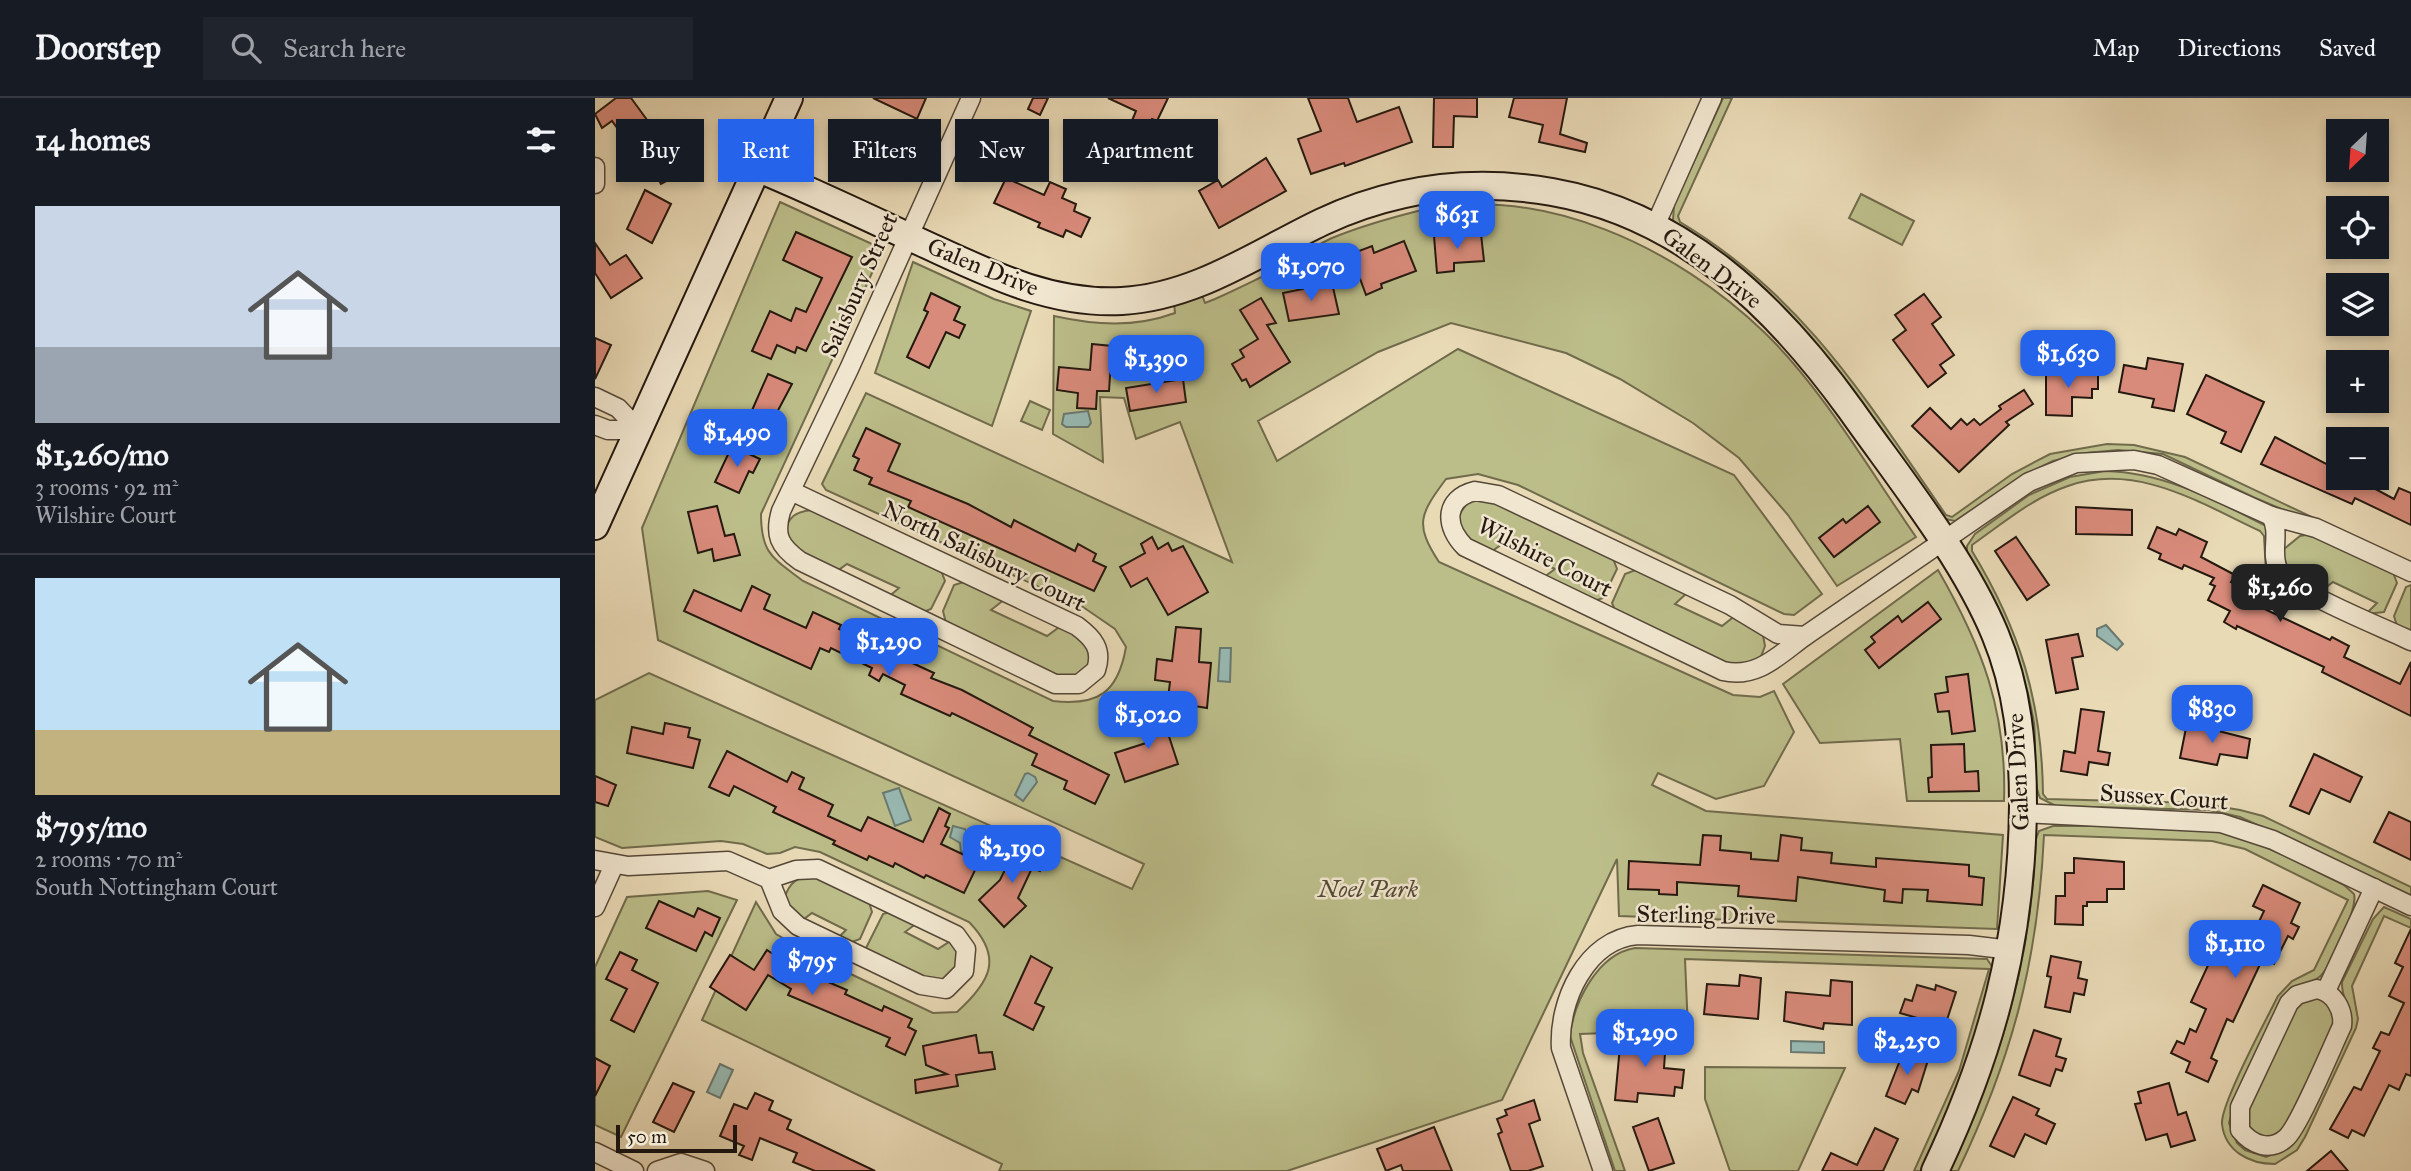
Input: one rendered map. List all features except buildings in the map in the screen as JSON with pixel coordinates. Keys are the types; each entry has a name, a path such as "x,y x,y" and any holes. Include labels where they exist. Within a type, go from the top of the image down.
{"street":[{"path":"780,119 789,98"},
{"name":"Salisbury Street","path":"792,491 971,98"},
{"path":"1655,226 1712,98"},
{"path":"595,167 595,184"},
{"path":"595,526 753,182"},
{"name":"Galen Drive","path":"788,182 1030,289 1061,297 1121,301 1198,284 1359,206 1422,190 1483,185 1557,193 1655,226 1726,273 1793,334 1841,396 1942,541 1983,608 2008,673 2023,757 2023,813 2017,908 2011,950 1992,1031 1975,1080 1934,1171"},
{"path":"595,397 618,408 639,429"},
{"path":"595,425 608,430 639,429"},
{"name":"Wilshire Court","path":"1805,636 1778,634 1730,605 1498,495 1475,491 1467,493 1451,508 1450,528 1465,547 1723,671 1743,675 1755,672 2029,482 2052,471 2099,460 2134,460 2158,465 2271,516 2316,528 2411,572"},
{"name":"North Salisbury Court","path":"792,491 1077,626 1092,638 1098,649 1095,670 1079,684 1055,684 800,561 778,541 776,527 792,491"},
{"path":"2271,516 2275,523 2274,556 2284,577 2304,590 2411,641"},
{"name":"Sussex Court","path":"2023,813 2221,822 2273,840 2411,906"},
{"path":"595,860 614,865 728,861 769,878 796,870 818,869 959,937 967,956 964,971 946,989 921,985 798,926 782,911 769,878"},
{"path":"595,907 614,865"},
{"path":"2326,991 2374,888"},
{"name":"Sterling Drive","path":"1603,1171 1561,1048 1560,1031 1562,1016 1579,979 1591,959 1609,943 1638,936 1969,945 2011,950"},
{"path":"2308,990 2326,991 2335,999 2343,1017 2342,1026 2289,1136 2269,1146 2257,1144 2240,1130 2240,1107 2289,1003 2308,990"},
{"path":"595,1152 634,1171"},
{"path":"657,1171 681,1163 705,1171"}],"green space":[{"path":"1723,98 1732,98 1678,216 1680,222 1724,251 1798,317 1859,391 1946,515 1952,517 2012,474 2050,454 2107,444 2134,445 2185,457 2411,564 2253,497 2163,454 2118,450 2086,453 2053,461 2026,474 1955,521 1941,518 1856,395 1816,344 1757,283 1677,227 1673,220 1674,205"},
{"path":"1861,194 1914,221 1902,245 1849,218"},
{"name":"Noel Park","path":"780,202 883,249 761,514 766,547 777,560 803,581 1053,701 1082,701 1103,693 1118,676 1126,647 1115,629 1083,607 826,490 822,484 866,393 1232,562 1180,422 1136,439 1124,398 1100,397 1103,462 1053,434 1054,316 1115,324 1160,318 1175,313 1174,303 1202,295 1205,303 1215,299 1342,234 1418,211 1465,205 1513,206 1560,215 1605,230 1649,250 1691,274 1730,302 1786,355 1826,404 1916,537 1837,586 1788,515 1739,458 1693,423 1620,379 1566,353 1451,323 1378,352 1258,421 1277,461 1458,349 1734,475 1822,594 1794,615 1784,614 1518,485 1478,474 1446,479 1430,501 1423,519 1423,528 1439,562 1733,695 1760,697 1774,691 1794,732 1764,786 1716,799 1658,773 1652,785 1706,811 2003,835 1997,929 1619,916 1617,859 1502,1100 1287,1171 999,1171 1002,1164 702,1020 756,902 776,934 819,959 933,1013 957,1012 985,980 989,958 987,947 969,922 820,852 795,847 780,853 767,854 743,844 721,841 622,848 595,837 595,700 649,673 1132,889 1144,864 658,640 642,528"},
{"path":"913,262 994,299 1031,311 992,426 875,373"},
{"path":"1030,401 1050,410 1042,430 1021,421"},
{"path":"2105,471 2147,476 2168,482 2208,497 2266,526 2270,542 2270,568 2282,586 2411,647 2411,651 2282,590 2266,572 2264,536 2260,531 2191,498 2143,482 2118,479 2093,480 2055,491 2018,512 1972,545 1972,551 2003,609 2025,668 2038,728 2043,794 2047,799 2198,803 2263,816 2411,887 2411,895 2240,817 2209,810 2056,806 2040,798 2036,781 2034,723 2024,678 2000,614 1967,555 1967,546 1975,534 2029,495 2070,477"},
{"path":"1476,499 1496,502 1612,556 1617,569 1603,598 1589,603 1540,580 1555,569 1502,544 1487,555 1463,539 1457,518 1467,503"},
{"path":"811,510 825,513 940,568 945,581 931,609 918,614 886,599 899,588 847,564 833,574 803,559 785,533 793,516"},
{"path":"2312,534 2392,570 2397,583 2384,612 2366,614 2377,603 2333,582 2320,592 2289,571 2284,549 2300,536"},
{"path":"1638,569 1688,592 1675,604 1722,626 1736,615 1762,630 1765,646 1760,659 1734,669 1618,617 1612,603 1625,574"},
{"path":"1938,570 1967,626 1989,680 2001,738 2004,801 1907,801 1900,739 1820,743 1783,684"},
{"path":"967,581 1005,599 991,610 1047,636 1062,625 1087,648 1090,663 1086,670 1063,681 947,627 943,611 954,585"},
{"path":"2411,585 2411,635 2398,629 2394,616 2406,587"},
{"path":"2053,826 2164,826 2225,833 2286,856 2344,885 2354,894 2348,925 2330,963 2318,978 2296,988 2283,1000 2235,1101 2229,1123 2237,1143 2245,1150 2266,1157 2287,1149 2294,1143 2349,1031 2349,1015 2342,982 2373,919 2384,907 2411,919 2411,928 2384,916 2352,986 2358,1019 2356,1028 2297,1150 2275,1164 2256,1162 2233,1149 2228,1142 2222,1124 2223,1114 2236,1081 2278,996 2292,981 2314,970 2348,900 2245,849 2212,841 2044,835 2036,925 2019,1008 1977,1129 1958,1171 1949,1171 1984,1089 2010,1010 2028,928 2036,839 2039,831"},
{"path":"815,875 868,899 872,912 860,939 847,944 837,939 846,930 812,913 800,922 784,899 795,881"},
{"path":"708,891 737,900 621,1137 595,1125 595,967 627,897"},
{"path":"893,911 917,923 905,932 938,949 952,940 958,950 960,966 942,986 870,957 866,948 883,914"},
{"path":"1635,948 1987,959 1995,971 1955,1102 1922,1171 1914,1171 1959,1071 1989,969 1685,959 1688,1030 1580,1034 1583,1053 1625,1171 1615,1171 1570,1036 1577,1008 1590,981 1610,959"},
{"path":"2311,997 2324,1001 2334,1011 2334,1027 2286,1128 2278,1137 2262,1138 2247,1125 2245,1113 2299,1002"},
{"path":"1705,1067 1845,1068 1798,1171 1730,1171 1705,1099"}],"water":[{"path":"1088,411 1091,423 1088,427 1066,427 1062,424 1064,414"},
{"path":"2106,625 2123,644 2117,650 2097,636 2097,629"},
{"path":"1220,648 1231,648 1230,682 1218,681"},
{"path":"1028,773 1035,777 1037,782 1023,801 1015,795"},
{"path":"899,788 911,820 895,826 883,793"},
{"path":"953,826 965,829 974,843 973,849 968,853 961,852 960,843 950,837"},
{"path":"1791,1041 1824,1042 1824,1053 1791,1052"},
{"path":"720,1064 733,1070 720,1098 707,1092"}]}
